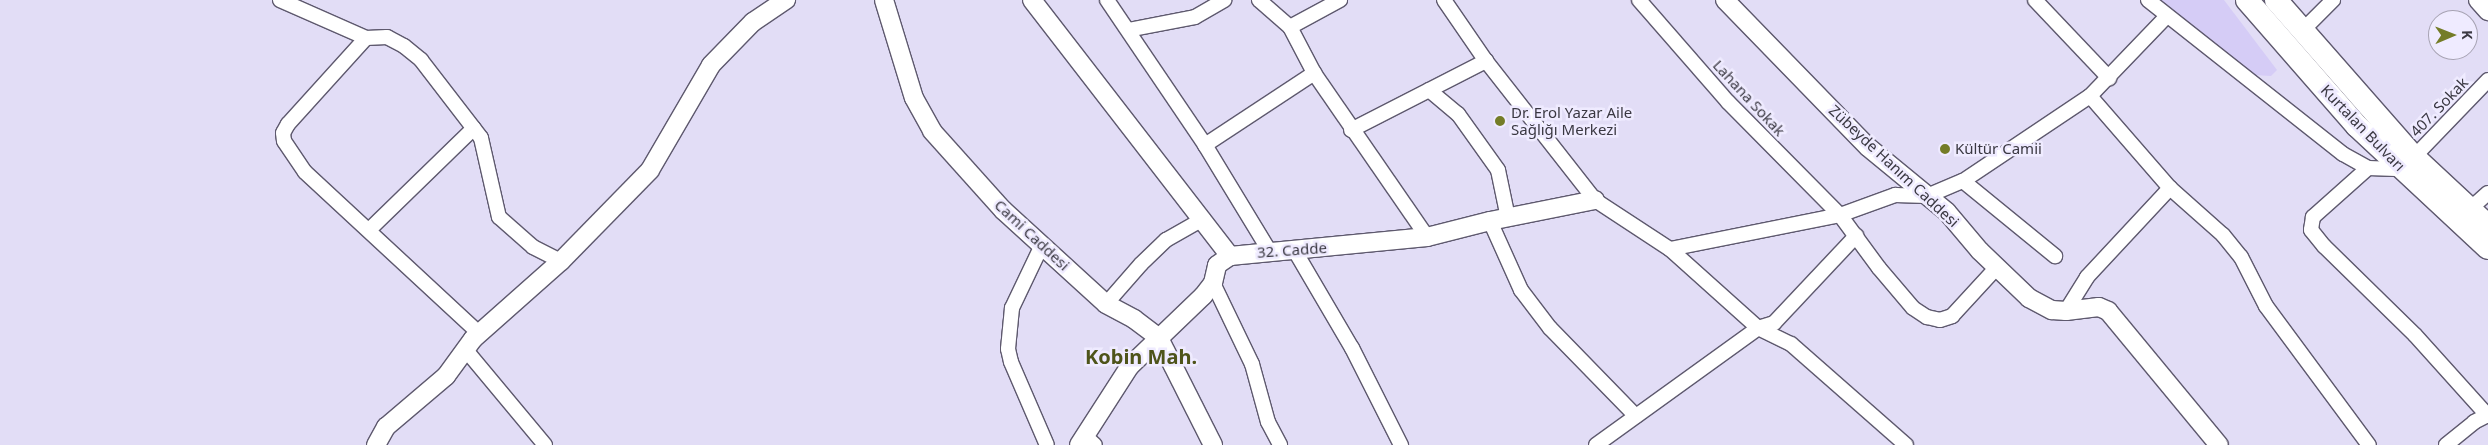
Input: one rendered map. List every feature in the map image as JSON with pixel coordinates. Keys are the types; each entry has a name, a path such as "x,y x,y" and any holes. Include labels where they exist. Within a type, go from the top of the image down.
{"highway":[{"name":"Kurtalan Bulvarı","path":"2246,0 2357,126 2470,209 2488,226"},
{"name":"Kurtalan Bulvarı","path":"2276,0 2408,163 2488,248"}],"street":[{"path":"280,0 366,38 387,37 404,46 421,60 481,138 499,217 533,246 561,261"},
{"path":"376,445 386,427 446,376 479,333 561,261 650,170 711,65 754,22 786,0"},
{"name":"Cami Caddesi","path":"884,0 914,98 932,131 1003,210 1106,304 1134,319 1159,338 1213,445"},
{"path":"1032,0 1230,256 1217,266 1213,283 1203,296 1130,366 1086,442"},
{"path":"1107,0 1205,145 1270,252"},
{"path":"1128,30 1195,17 1225,0"},
{"path":"1259,0 1290,27 1314,73 1351,130 1427,237"},
{"path":"1290,27 1340,0"},
{"path":"1444,0 1486,61 1595,200 1670,249 1758,328 1791,344 1906,445"},
{"name":"Lahana Sokak","path":"1638,0 1728,102 1840,215 1879,268 1913,308 1928,317 1940,320 1952,316 1997,267"},
{"name":"Zübeyde Hanım Caddesi","path":"1725,0 1868,147 1947,212 1980,251 2029,298 2052,310 2066,311 2099,307 2108,312 2219,445"},
{"path":"2035,0 2109,78"},
{"path":"2148,0 2343,154 2368,168"},
{"path":"2302,31 2333,0"},
{"path":"2478,0 2488,11"},
{"path":"1670,249 1840,215 1895,195 1927,196 1963,181 2090,96 2168,16"},
{"path":"366,38 288,124 284,133 284,141 305,172 479,333"},
{"path":"1351,130 1486,61"},
{"path":"1205,145 1314,73"},
{"name":"407. Sokak","path":"2408,163 2488,80"},
{"path":"1429,90 1458,114 1498,170 1508,218"},
{"path":"2090,96 2170,188 2223,234 2241,257 2266,306 2369,445"},
{"path":"369,230 474,128"},
{"path":"2408,163 2368,168 2313,217 2311,230 2324,246 2414,335 2488,415 2474,422 2446,445"},
{"path":"1963,181 2054,256"},
{"path":"2066,311 2087,277 2170,188"},
{"path":"2470,209 2488,193"},
{"name":"32. Cadde","path":"1230,256 1427,237 1490,221 1595,200"},
{"path":"1106,304 1141,264 1166,240 1203,219"},
{"path":"1490,221 1521,290 1550,328 1636,416"},
{"path":"1596,445 1758,328 1774,322 1856,236"},
{"path":"1042,245 1012,308 1008,340 1011,362 1047,445"},
{"path":"1294,251 1352,348 1401,445"},
{"path":"1213,283 1252,364 1268,422 1280,445"},
{"path":"465,349 545,445"}],"shaded area":[{"path":"2159,0 2224,0 2277,70 2271,76 2254,75"}],"place":[{"name":"Dr. Erol Yazar Aile Sağlığı Merkezi","path":"1500,121"},
{"name":"Kültür Camii","path":"1945,149"}],"district":[{"name":"Kobin Mah.","path":"1141,356"}]}
